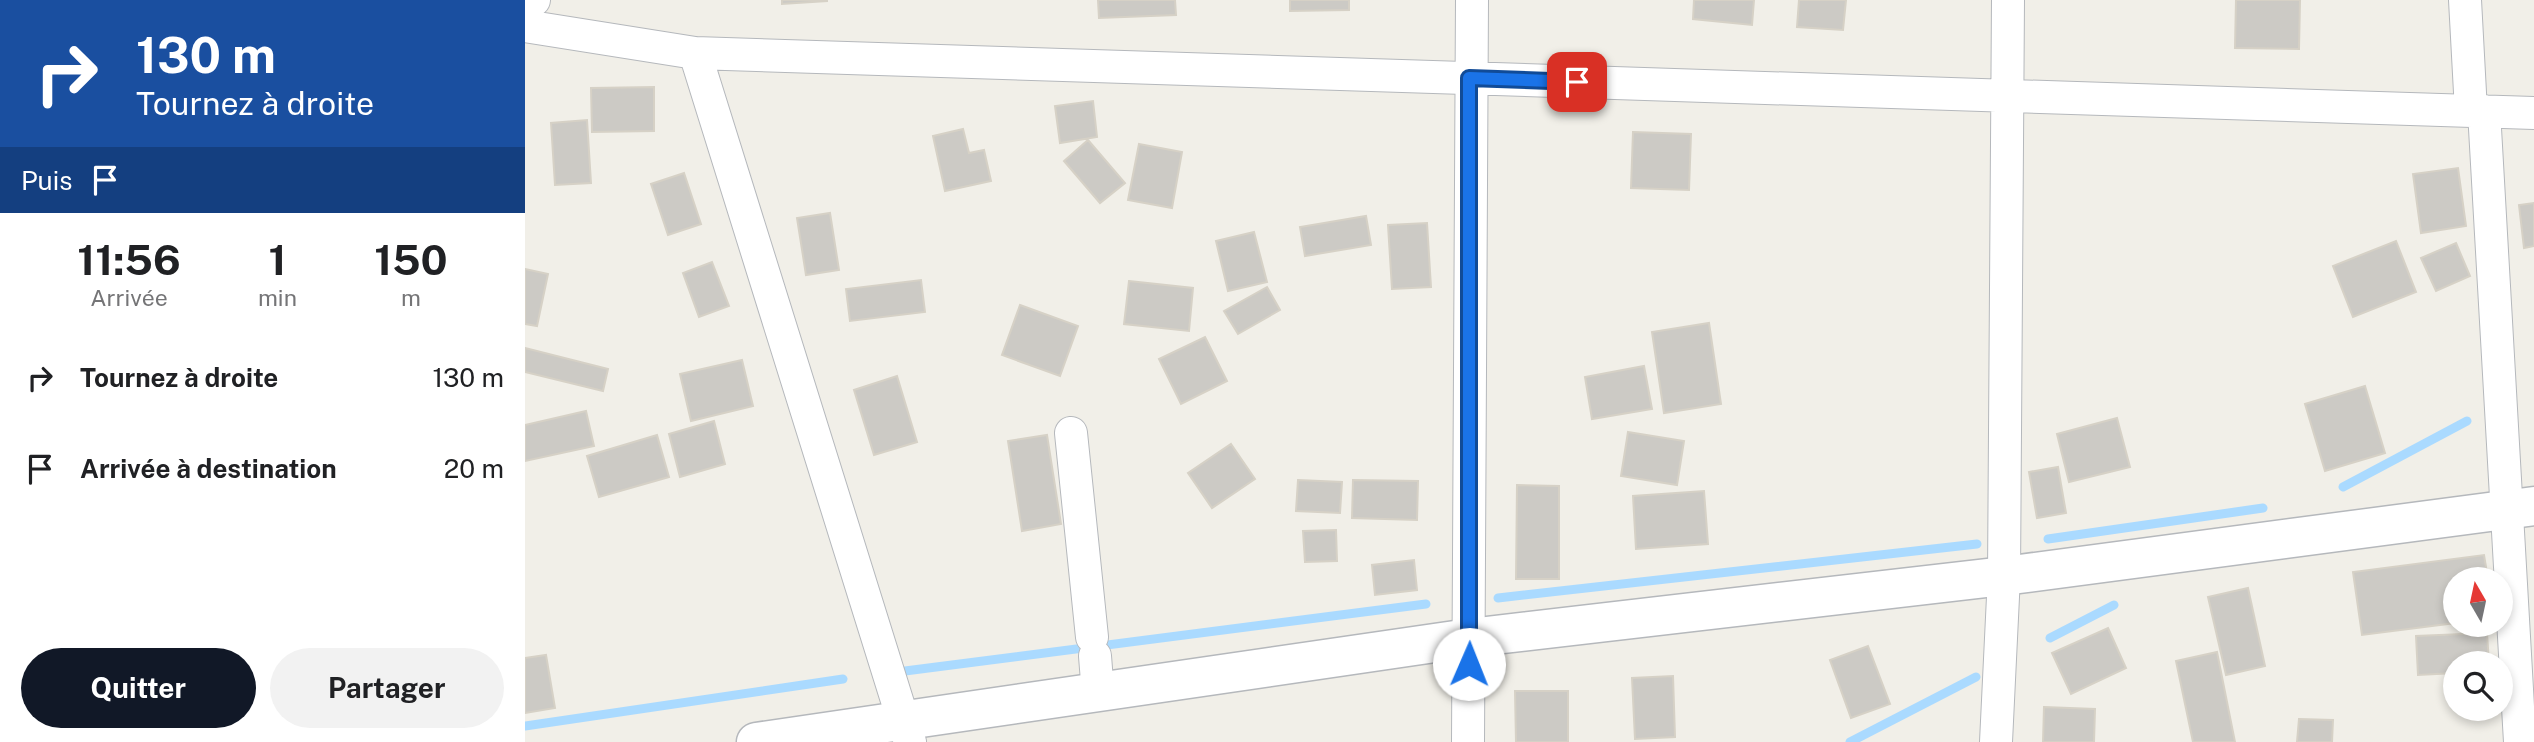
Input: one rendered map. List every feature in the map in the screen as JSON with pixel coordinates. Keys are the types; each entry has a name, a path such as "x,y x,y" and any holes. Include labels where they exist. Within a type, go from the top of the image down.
{"street":[{"path":"525,8 534,0"},
{"path":"1468,742 1469,78 1472,0"},
{"path":"1997,742 2004,576 2008,0"},
{"path":"2465,0 2520,508 2520,742"},
{"path":"525,26 695,53 2534,113"},
{"path":"695,53 907,732"},
{"path":"1071,433 1098,694"},
{"path":"756,742 907,732 1098,694 1469,638 2004,576 2520,508"}],"building":[{"path":"782,0 827,0 827,1 782,4"},
{"path":"1098,0 1175,0 1176,15 1099,18"},
{"path":"1290,0 1349,0 1349,10 1290,11"},
{"path":"1694,0 1754,0 1752,25 1693,19"},
{"path":"1799,0 1846,0 1843,30 1797,27"},
{"path":"2236,0 2300,0 2299,49 2235,48"},
{"path":"654,87 654,131 592,132 591,88"},
{"path":"1093,101 1097,137 1060,143 1055,106"},
{"path":"587,120 591,183 555,185 551,123"},
{"path":"963,129 969,153 984,150 991,181 945,191 933,136"},
{"path":"1633,132 1691,134 1689,190 1631,188"},
{"path":"1088,140 1125,183 1100,203 1064,161"},
{"path":"1139,144 1182,152 1172,208 1128,200"},
{"path":"2458,168 2466,226 2421,233 2413,174"},
{"path":"684,173 701,224 668,235 651,184"},
{"path":"2534,203 2534,246 2524,248 2519,205"},
{"path":"830,213 839,270 806,275 797,218"},
{"path":"1366,216 1371,245 1305,256 1300,227"},
{"path":"1427,223 1431,287 1392,289 1388,225"},
{"path":"1254,232 1267,282 1228,291 1216,241"},
{"path":"2396,241 2416,292 2353,317 2333,266"},
{"path":"2456,243 2470,276 2436,291 2421,258"},
{"path":"712,262 729,306 699,317 683,273"},
{"path":"525,269 548,274 537,326 525,324"},
{"path":"921,280 925,312 850,321 846,289"},
{"path":"1129,281 1193,288 1189,331 1124,324"},
{"path":"1267,287 1280,310 1238,334 1224,311"},
{"path":"1020,305 1078,326 1060,376 1002,355"},
{"path":"1709,323 1721,404 1664,413 1652,332"},
{"path":"1205,337 1227,381 1181,404 1159,359"},
{"path":"525,348 608,369 603,391 525,372"},
{"path":"742,360 753,406 691,421 680,374"},
{"path":"1644,366 1652,409 1592,419 1585,377"},
{"path":"897,376 917,442 874,455 854,390"},
{"path":"2365,386 2385,453 2325,471 2305,404"},
{"path":"586,411 594,446 525,461 525,425"},
{"path":"2117,418 2130,467 2069,482 2057,434"},
{"path":"714,421 725,464 680,477 669,434"},
{"path":"1628,432 1684,441 1677,485 1621,476"},
{"path":"657,435 669,477 599,497 587,456"},
{"path":"1047,435 1061,524 1022,531 1008,441"},
{"path":"1231,444 1255,479 1212,508 1188,473"},
{"path":"2058,467 2066,513 2037,518 2029,472"},
{"path":"1298,480 1342,482 1340,513 1296,511"},
{"path":"1353,480 1418,481 1417,520 1352,518"},
{"path":"1517,485 1559,486 1559,579 1516,579"},
{"path":"1704,491 1708,544 1636,549 1633,496"},
{"path":"1336,530 1337,561 1305,562 1303,531"},
{"path":"2484,555 2486,567 2443,567 2443,625 2362,635 2353,572"},
{"path":"1414,560 1417,590 1375,595 1372,565"},
{"path":"2248,588 2265,666 2226,675 2208,597"},
{"path":"2108,628 2126,668 2071,694 2052,653"},
{"path":"2416,636 2487,637 2488,651 2443,651 2443,674 2418,675"},
{"path":"1868,646 1890,704 1851,718 1830,660"},
{"path":"2217,652 2235,742 2193,742 2176,661"},
{"path":"546,655 555,708 525,713 525,658"},
{"path":"1673,676 1675,737 1635,739 1632,678"},
{"path":"1515,691 1568,691 1568,742 1516,742"},
{"path":"2044,707 2095,709 2094,742 2043,742"},
{"path":"2299,719 2333,720 2332,742 2297,742"}],"waterway":[{"path":"2343,487 2467,421"},
{"path":"2048,539 2263,508"},
{"path":"1498,598 1977,544"},
{"path":"905,671 1426,604"},
{"path":"2050,638 2114,605"},
{"path":"1850,742 1976,677"},
{"path":"525,726 843,679"}],"route":[{"path":"1469,664 1469,78 1577,82"}]}
